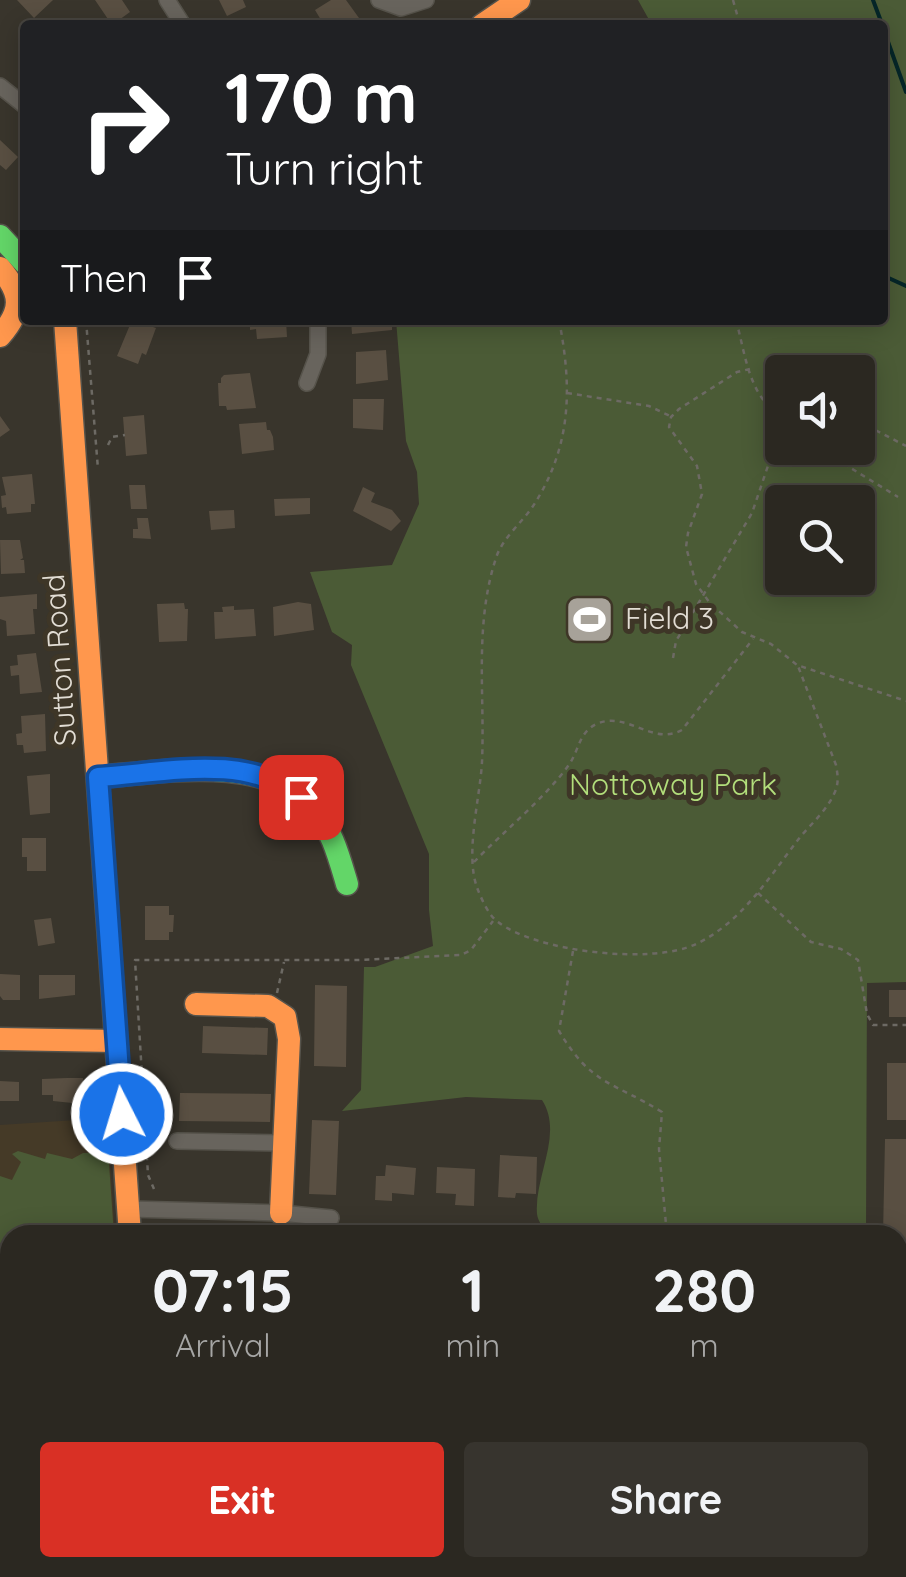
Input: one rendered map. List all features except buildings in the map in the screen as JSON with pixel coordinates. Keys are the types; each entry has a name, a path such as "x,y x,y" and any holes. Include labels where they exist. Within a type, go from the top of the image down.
{"street":[{"path":"380,0 401,8 426,0"},
{"path":"489,20 515,1"},
{"path":"0,86 20,102"},
{"path":"0,236 20,258"},
{"path":"0,268 20,296"},
{"path":"0,337 20,302"},
{"name":"Sutton Road","path":"66,325 116,1041 135,1221"},
{"path":"307,383 318,354 318,325"},
{"path":"98,777 227,769 285,784 317,812 329,830 347,884"},
{"path":"196,1004 268,1006 285,1017 289,1039 282,1213"},
{"path":"0,1038 116,1041"},
{"path":"177,1141 284,1143"},
{"path":"135,1221 282,1213 331,1218"}],"path":[{"path":"86,325 98,469"},
{"path":"560,325 569,413 556,460 536,503 496,554 484,608 482,764 474,824 474,862 476,888 494,920 529,938 573,949 642,952 695,945 736,916 822,814 834,796 839,778 798,666"},
{"path":"737,325 753,382 765,402"},
{"path":"750,369 727,378 671,417 669,426 697,466 701,482 702,494 686,547 703,594 729,620 754,638 771,644 798,666 906,701"},
{"path":"567,393 649,406 671,417"},
{"path":"875,430 906,446"},
{"path":"108,445 112,437 124,435"},
{"path":"672,658 676,641 752,513 768,465"},
{"path":"846,465 898,497"},
{"path":"474,862 570,763 585,732 604,721 625,723 664,736 682,730 754,638"},
{"path":"758,893 811,942 841,949 858,960 867,1014 874,1025 906,1025"},
{"path":"154,1189 148,1174 136,960 461,955 471,950 494,920"},
{"path":"573,949 559,1031 576,1060 599,1080 662,1112 659,1149 666,1225"},
{"path":"276,998 284,960"}],"shaded area":[{"path":"107,1118 114,1225 0,1225 0,1125"}],"green space":[{"name":"Nottoway Park","path":"638,0 906,0 906,982 867,983 866,1225 542,1225 537,1200 550,1127 542,1100 466,1097 342,1111 361,1090 364,967 375,967 433,946 429,854 351,665 352,645 332,632 310,572 392,565 419,504 417,472 406,441 396,325 888,325 888,20 649,20"},
{"path":"107,1135 113,1225 0,1225 0,1176 12,1180 21,1162 12,1154 18,1151 45,1159 47,1153 72,1159 90,1153"}],"waterway":[{"path":"873,0 880,20"},
{"path":"888,42 906,92"},
{"path":"888,278 906,286"}],"traffic: fast":[{"path":"0,236 20,258"},
{"path":"98,777 211,770 268,779 292,790 319,816 334,844 347,884"}],"traffic: slow":[{"path":"489,20 519,0"},
{"path":"0,268 13,286 17,302 13,318 0,336"},
{"path":"65,325 129,1225"},
{"path":"196,1004 268,1006 285,1017 289,1039 281,1213"},
{"path":"0,1039 116,1041"}],"place":[{"name":"Field 3","path":"590,619"}],"route":[{"path":"122,1114 98,777 227,769 285,784 301,797"}]}
